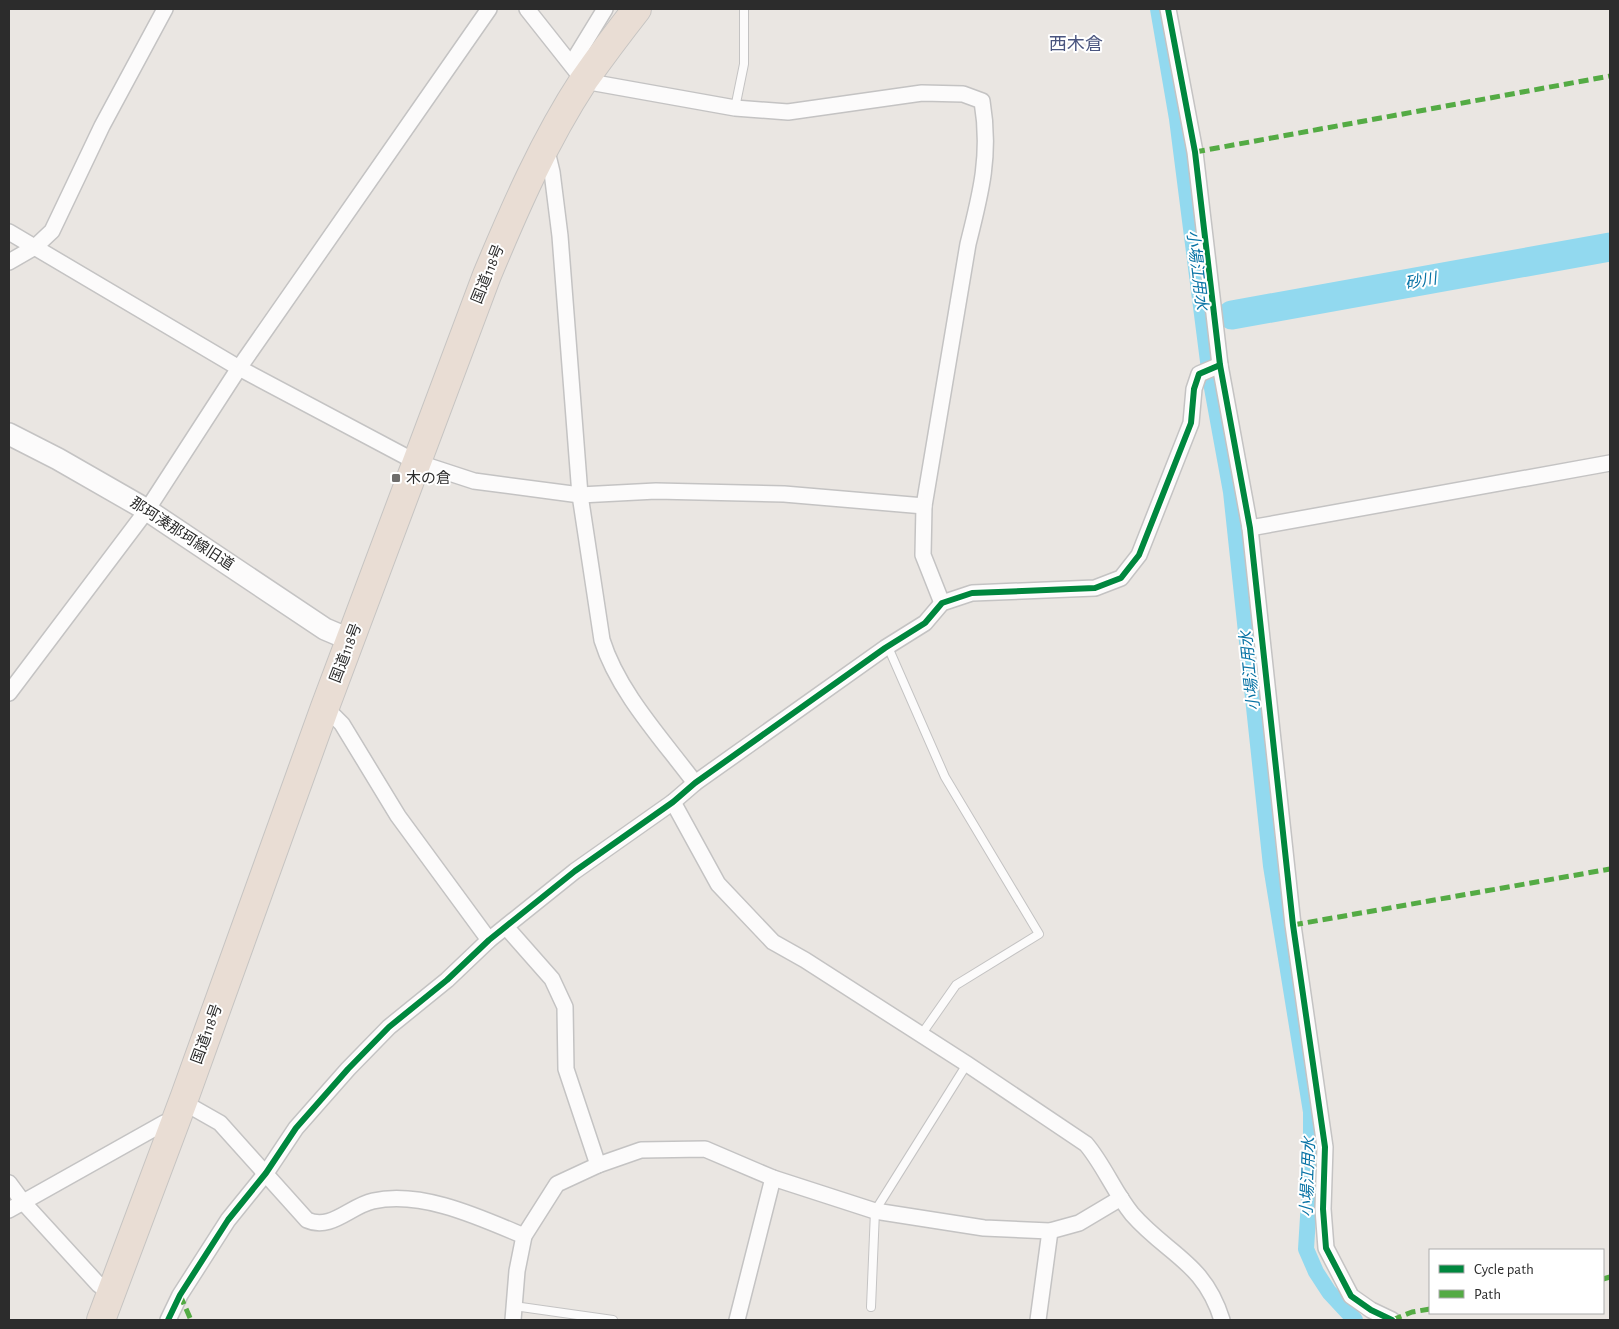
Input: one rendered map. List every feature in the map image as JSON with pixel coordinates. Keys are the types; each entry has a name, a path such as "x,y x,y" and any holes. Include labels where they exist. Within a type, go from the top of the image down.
{"highway":[{"name":"国道118号","path":"102,1320 325,707 416,462 514,208 546,146 578,72 637,9"}],"street":[{"path":"9,262 35,247 52,231 57,223 102,126 165,9"},
{"path":"9,693 147,510 239,368 490,9"},
{"path":"527,9 578,72 735,108 788,112 922,93 963,94 982,101 987,154 979,202 968,244 924,506 923,555 942,603"},
{"path":"578,72 606,9"},
{"path":"1168,9 1195,152 1211,369 1250,528 1292,925 1325,1148 1323,1209 1326,1248 1351,1296 1371,1310 1392,1320"},
{"path":"546,146 552,172 560,236 580,495 602,640 608,660 622,684 695,783"},
{"path":"9,232 239,368 416,462 474,481 580,495 656,491 784,494 924,506"},
{"path":"168,1320 180,1295 228,1220 266,1173 296,1128 348,1069 389,1028 447,980 489,940 575,871 674,802 695,783 888,646 925,623 942,603 972,593 1094,588 1121,578 1139,555 1191,423 1194,389 1211,369"},
{"name":"那珂湊那珂線旧道","path":"9,434 58,459 147,510 325,629 351,640"},
{"path":"1250,528 1610,463"},
{"path":"325,707 342,724 398,816 489,940"},
{"path":"674,802 718,884 773,942 966,1064 1086,1144 1097,1157 1121,1198 1148,1230 1185,1259 1201,1277 1213,1296 1222,1320"},
{"path":"506,928 552,979 565,1007 566,1069 598,1166"},
{"path":"9,1210 164,1123 178,1113 220,1122 306,1220 315,1224 326,1223 372,1201 392,1199 417,1201 466,1212 524,1236"},
{"path":"513,1313 517,1271 524,1236 557,1184 641,1150 705,1149 773,1178 875,1211 984,1228 1050,1231 1079,1223 1121,1198"},
{"path":"737,1320 773,1178"},
{"path":"9,1184 23,1202 98,1284 111,1294"},
{"path":"1038,1320 1050,1231"}],"lane":[{"path":"735,108 744,64 744,9"},
{"path":"888,646 945,777 1039,934 956,985 921,1035"},
{"path":"871,1306 875,1211 966,1064"},
{"path":"513,1313 612,1320"}],"waterway":[{"name":"小場江用水","path":"1158,9 1177,119 1210,377 1231,492 1271,866 1311,1112 1311,1169 1306,1249 1316,1272 1329,1292 1355,1320"},
{"name":"砂川","path":"1232,315 1610,247"}],"marked path":[{"path":"1195,152 1610,76"},
{"path":"1293,925 1610,869"},
{"path":"1604,1279 1610,1277"},
{"path":"180,1295 191,1320"},
{"path":"1392,1320 1412,1312 1429,1309"}],"cycle path":[{"path":"1168,9 1195,152 1220,365 1250,528 1293,925 1325,1147 1323,1209 1326,1248 1351,1296 1371,1310 1392,1320"},
{"path":"168,1320 180,1295 228,1220 266,1173 296,1128 348,1069 389,1027 447,980 489,940 575,871 885,648 925,623 942,603 972,593 1095,588 1121,578 1139,555 1191,423 1194,389 1199,374 1220,365"}],"place":[{"name":"木の倉","path":"396,478"}],"district":[{"name":"西木倉","path":"1076,45"}]}
